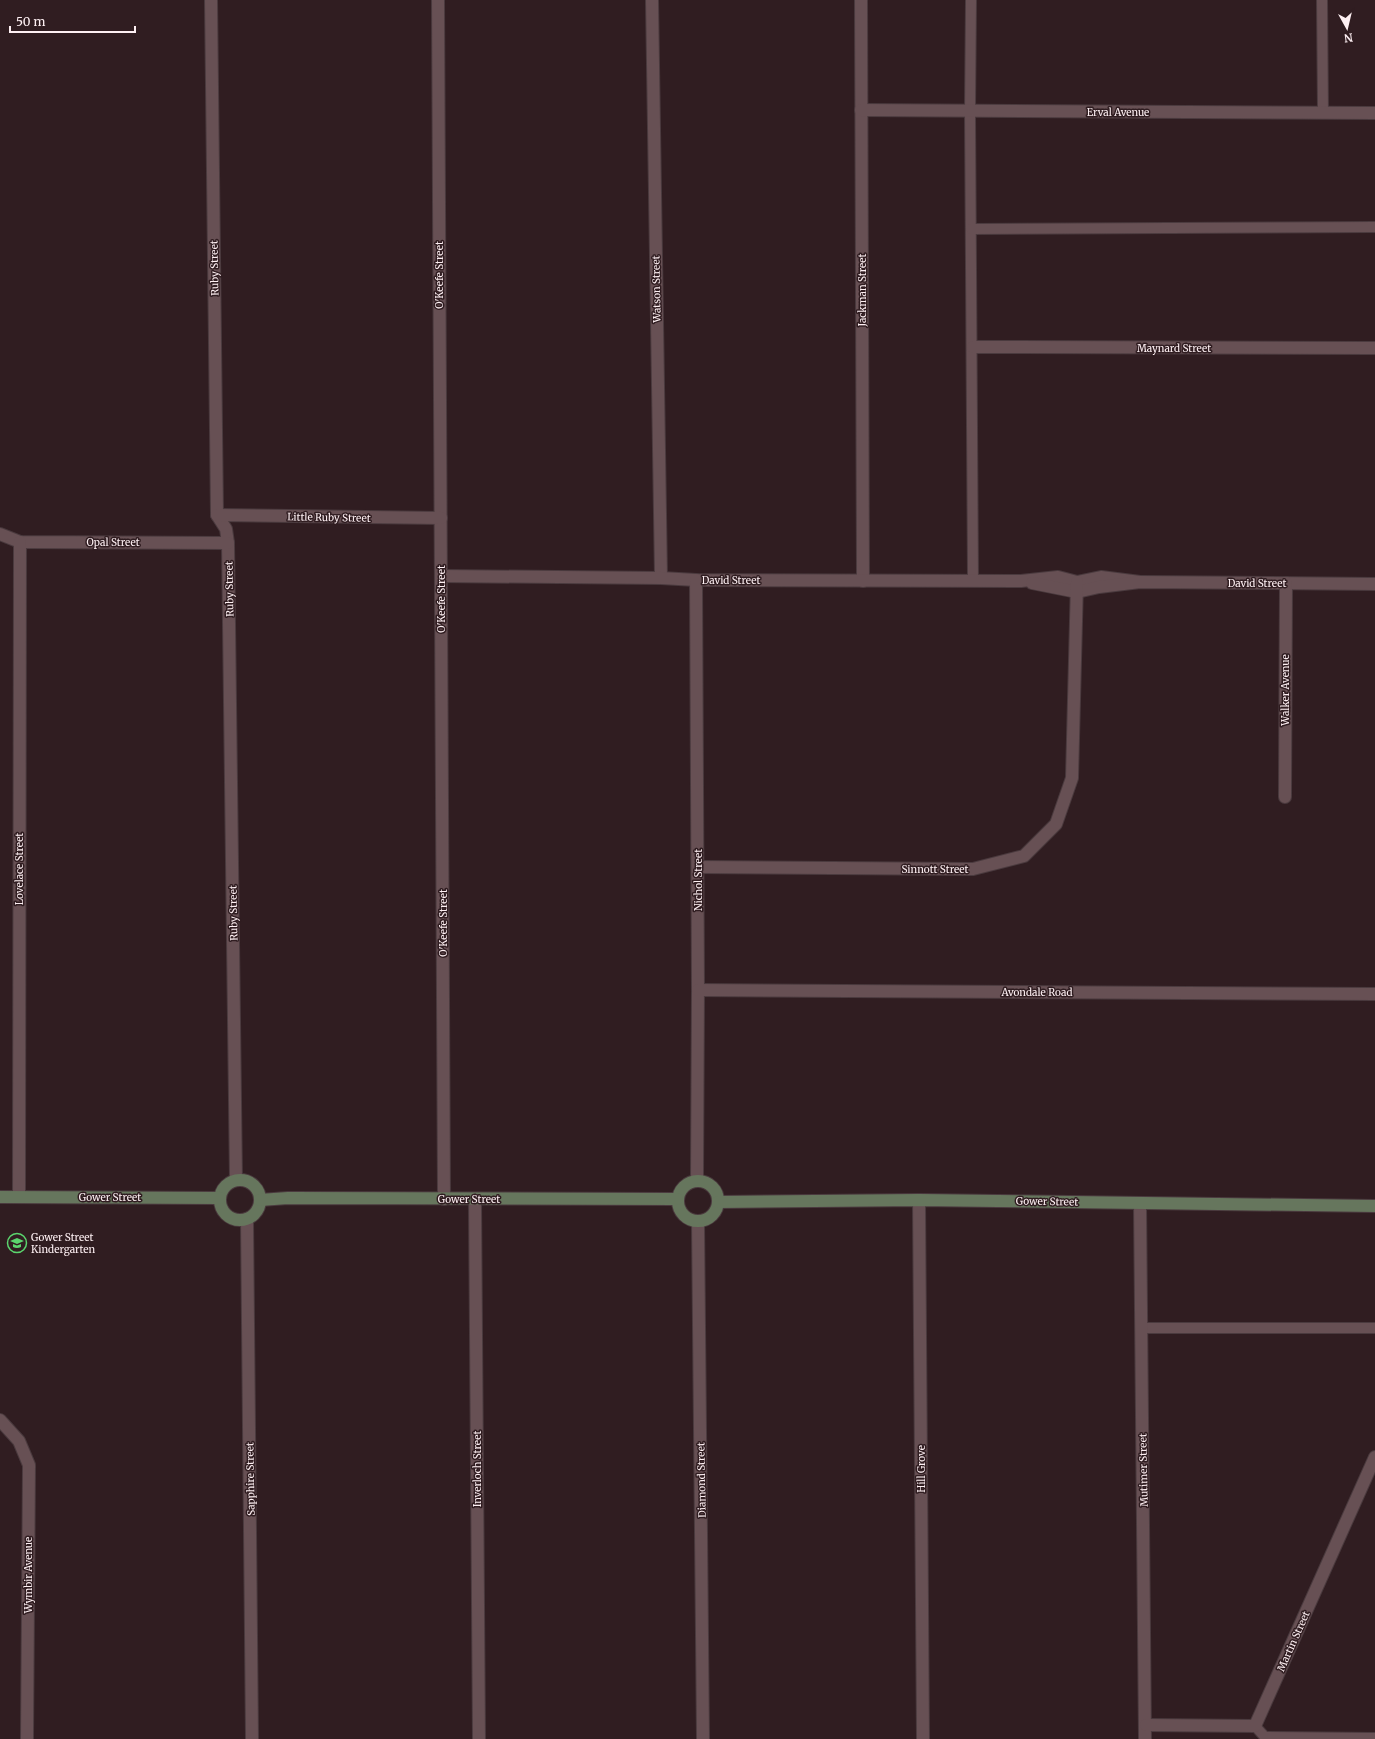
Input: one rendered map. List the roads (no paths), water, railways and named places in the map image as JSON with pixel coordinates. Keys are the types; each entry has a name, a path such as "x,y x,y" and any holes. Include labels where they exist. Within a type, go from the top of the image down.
{"street":[{"name":"Ruby Street","path":"211,0 217,515 226,530 228,543 236,1180"},
{"name":"O'Keefe Street","path":"438,0 444,1199"},
{"name":"Watson Street","path":"652,0 661,578"},
{"name":"Jackman Street","path":"861,0 863,581"},
{"name":"Erval Avenue","path":"861,110 970,112 1375,113"},
{"name":"Maynard Street","path":"972,347 1375,348"},
{"name":"Little Ruby Street","path":"217,515 441,518"},
{"name":"Opal Street","path":"0,534 20,542 228,543"},
{"name":"Lovelace Street","path":"19,1197 20,542"},
{"name":"David Street","path":"441,576 863,581 1021,581 1058,577 1077,587 1101,577 1140,582 1375,584"},
{"name":"Nichol Street","path":"696,580 698,867 697,1180"},
{"name":"Walker Avenue","path":"1285,797 1286,583"},
{"name":"Sinnott Street","path":"698,867 973,869 1024,856 1056,824 1072,778 1077,587"},
{"name":"Avondale Road","path":"698,990 1375,994"},
{"path":"236,1180 243,1180 255,1186 259,1193 260,1200 257,1211 247,1219 239,1220 231,1218 225,1213 221,1206 220,1198 225,1186 236,1180"},
{"path":"697,1180 704,1181 713,1187 717,1193 718,1202 713,1215 698,1222 689,1220 682,1214 678,1208 677,1199 683,1187 688,1182 697,1180"},
{"name":"Gower Street","path":"0,1197 220,1198"},
{"name":"Gower Street","path":"260,1200 288,1198 677,1199"},
{"name":"Inverloch Street","path":"475,1199 479,1739"},
{"name":"Gower Street","path":"718,1202 919,1200 1375,1206"},
{"name":"Hill Grove","path":"919,1200 923,1739"},
{"name":"Mutimer Street","path":"1140,1202 1145,1734"},
{"name":"Sapphire Street","path":"247,1219 252,1739"},
{"name":"Diamond Street","path":"698,1222 703,1739"},
{"name":"Wymbir Avenue","path":"0,1420 19,1441 29,1464 27,1739"},
{"name":"Martin Street","path":"1255,1726 1375,1457"},
{"path":"1145,1734 1255,1726"}],"lane":[{"path":"971,0 970,112 973,581"},
{"path":"1322,0 1323,113"},
{"path":"971,229 1375,227"},
{"path":"1141,1328 1375,1328"},
{"path":"1255,1726 1265,1736 1375,1738"}],"place":[{"name":"Gower Street Kindergarten","path":"17,1243"}]}
